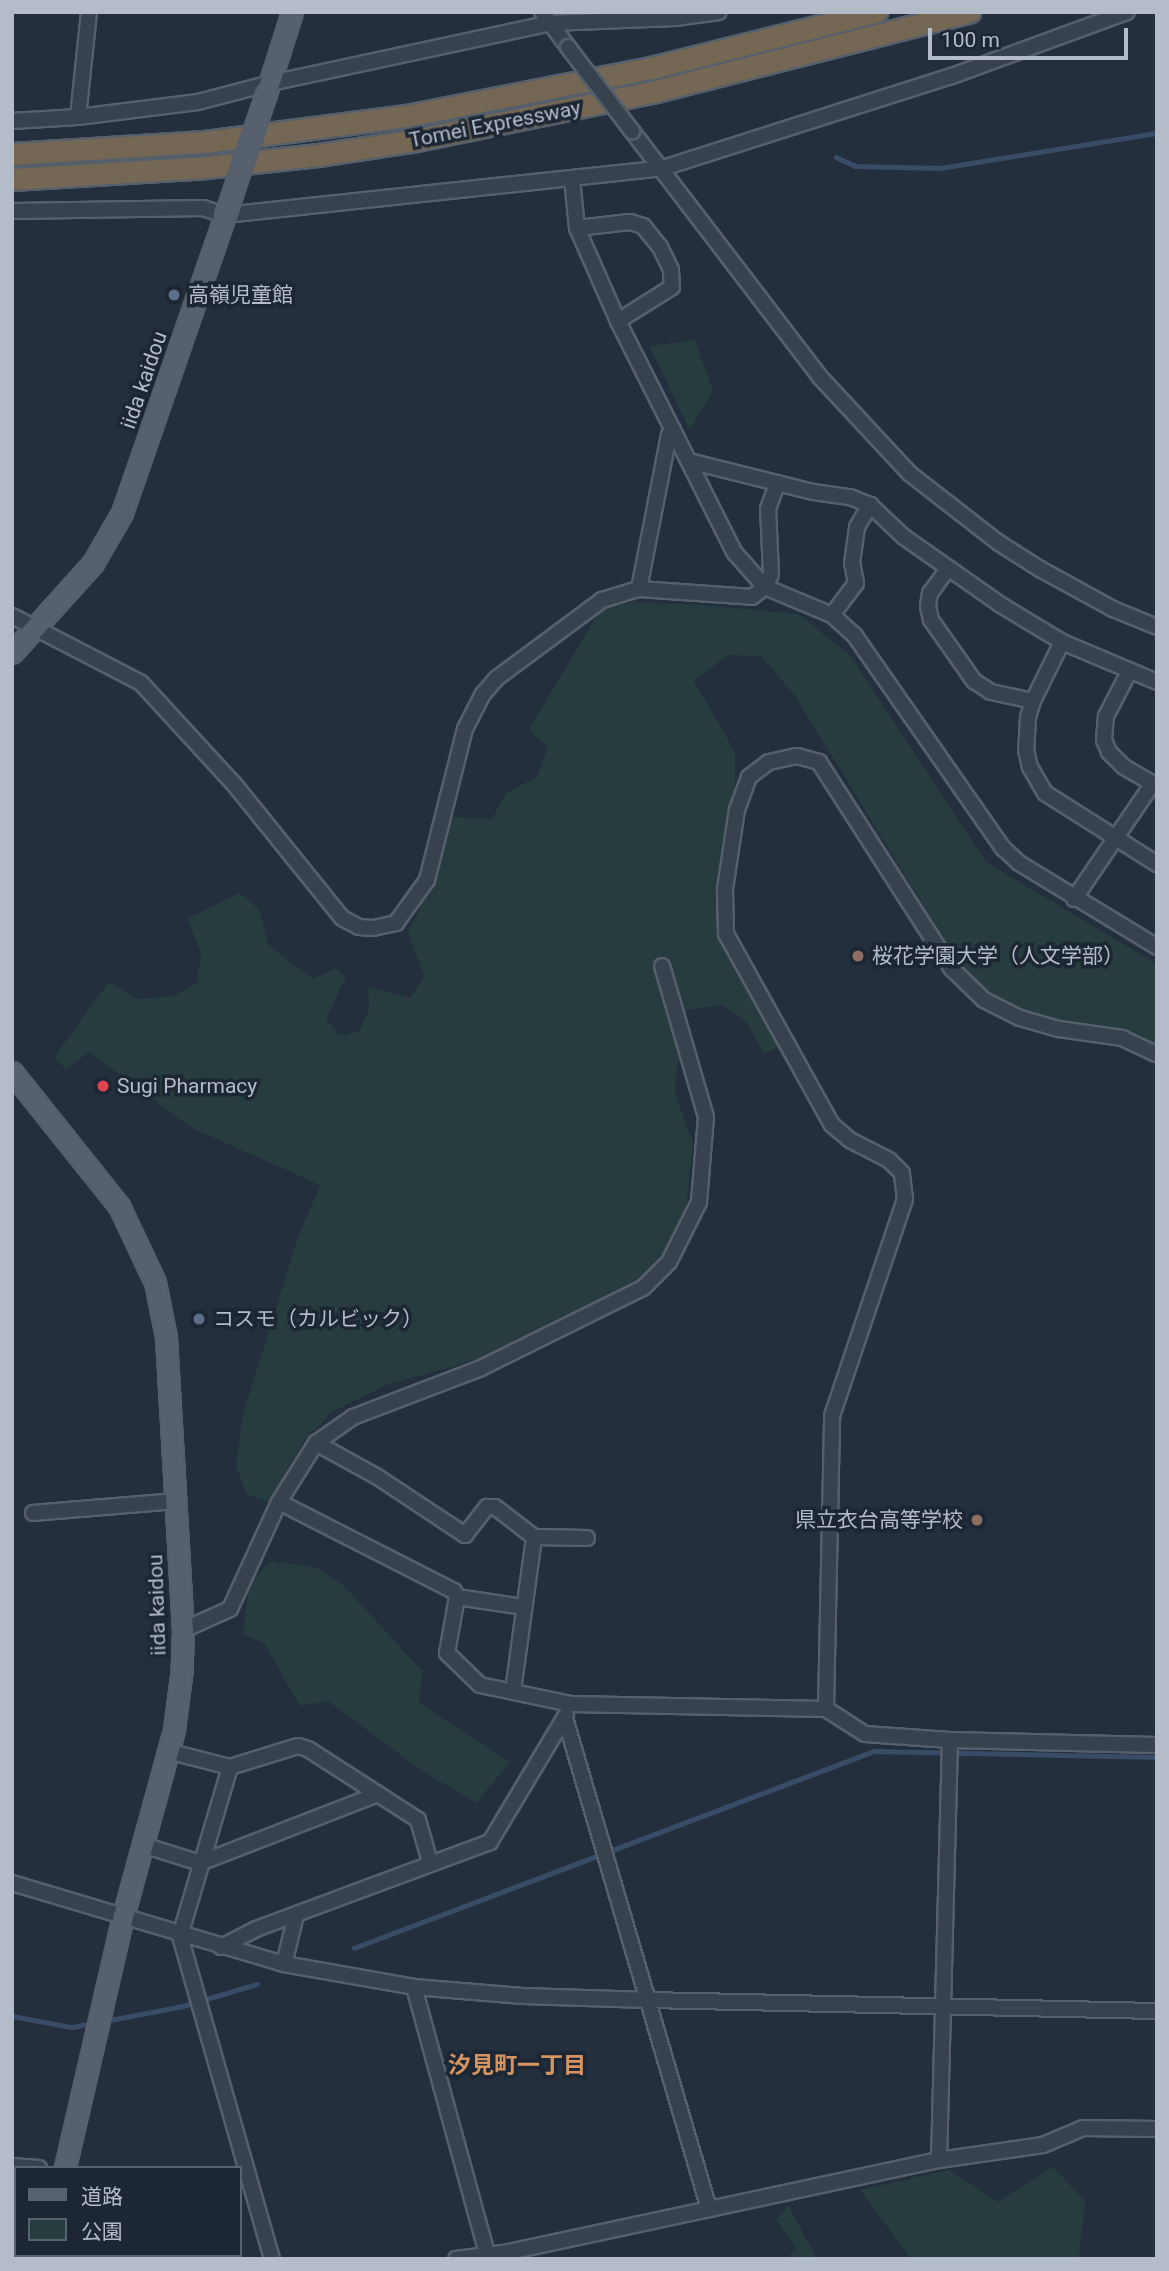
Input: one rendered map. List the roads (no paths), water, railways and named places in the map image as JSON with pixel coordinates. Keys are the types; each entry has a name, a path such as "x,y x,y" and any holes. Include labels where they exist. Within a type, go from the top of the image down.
{"highway":[{"name":"Tomei Expressway","path":"12,154 205,142 406,116 651,68 876,12"},
{"name":"Tomei Expressway","path":"12,180 206,167 318,155 423,139 669,88 969,12"}],"main road":[{"name":"iida kaidou","path":"12,653 93,563 122,513 269,88 292,12"},
{"name":"iida kaidou","path":"12,1072 119,1206 155,1282 166,1338 183,1630 178,1709 123,1916 65,2166"}],"street":[{"path":"78,117 89,12"},
{"path":"12,121 78,117 198,102 269,88 546,18 675,18 719,12"},
{"path":"12,211 203,208 225,215 663,168 952,76 1127,12"},
{"path":"546,18 819,376 909,472 999,543 1040,569 1113,609 1157,627"},
{"path":"572,179 577,228 618,321 734,552 765,587 832,615 855,636 1003,848 1019,863 1074,899 1157,947"},
{"path":"577,228 630,222 643,226 660,247 671,270 672,287 618,321"},
{"path":"639,589 669,435 673,429"},
{"path":"690,461 777,484 850,497 870,505 904,537 947,570 1062,642 1157,682"},
{"path":"12,616 141,683 234,784 342,918 359,928 373,928 396,923 427,880 465,729 483,694 519,660 602,600 639,589 752,597 765,587 771,574 768,509 777,484"},
{"path":"832,615 856,583 852,563 857,527 870,505"},
{"path":"947,570 930,593 928,606 932,621 974,681 992,692 1032,701"},
{"path":"1062,642 1032,701 1026,750 1038,783 1057,803 1157,864"},
{"path":"1074,899 1114,838 1155,785 1124,767 1109,752 1104,740 1106,716 1129,672"},
{"path":"826,1709 832,1416 905,1199 902,1173 889,1160 850,1140 832,1125 726,934 725,889 737,810 749,777 769,762 797,755 819,762 952,969 984,1000 1020,1018 1059,1030 1122,1038 1157,1054"},
{"path":"183,1630 230,1609 279,1502 316,1443 353,1417 481,1368 620,1299 643,1287 669,1262 699,1202 705,1117 662,966"},
{"path":"316,1443 376,1476 465,1535 487,1507 495,1507 534,1537 587,1538"},
{"path":"33,1513 175,1501"},
{"path":"279,1502 454,1591 457,1597 449,1658 480,1685 570,1704 826,1709 865,1734 950,1740 1157,1745"},
{"path":"513,1691 534,1537"},
{"path":"457,1597 524,1606"},
{"path":"221,1947 256,1929 430,1862 490,1842 565,1718 570,1704"},
{"path":"565,1718 709,2209"},
{"path":"939,2160 950,1740"},
{"path":"167,1751 230,1767 298,1746 308,1749 418,1820 430,1862"},
{"path":"230,1767 180,1936 272,2259"},
{"path":"142,1845 200,1863 378,1794"},
{"path":"12,1883 180,1936 284,1964 414,1987 523,1996 1157,2011"},
{"path":"284,1964 296,1915"},
{"path":"414,1987 487,2254"},
{"path":"456,2259 487,2254 512,2256 709,2209 939,2160 1043,2146 1083,2128 1157,2129"}],"waterway":[{"path":"836,157 855,166 940,168 1157,133"},
{"path":"354,1948 874,1751 1157,1757"},
{"path":"105,2021 183,2006 257,1984"},
{"path":"12,2016 72,2027 93,2023"}],"place":[{"name":"高嶺児童館","path":"174,295"},
{"name":"桜花学園大学（人文学部）","path":"858,956"},
{"name":"Sugi Pharmacy","path":"103,1086"},
{"name":"コスモ（カルビック）","path":"199,1319"},
{"name":"県立衣台高等学校","path":"977,1520"}],"district":[{"name":"汐見町一丁目","path":"517,2066"}]}
